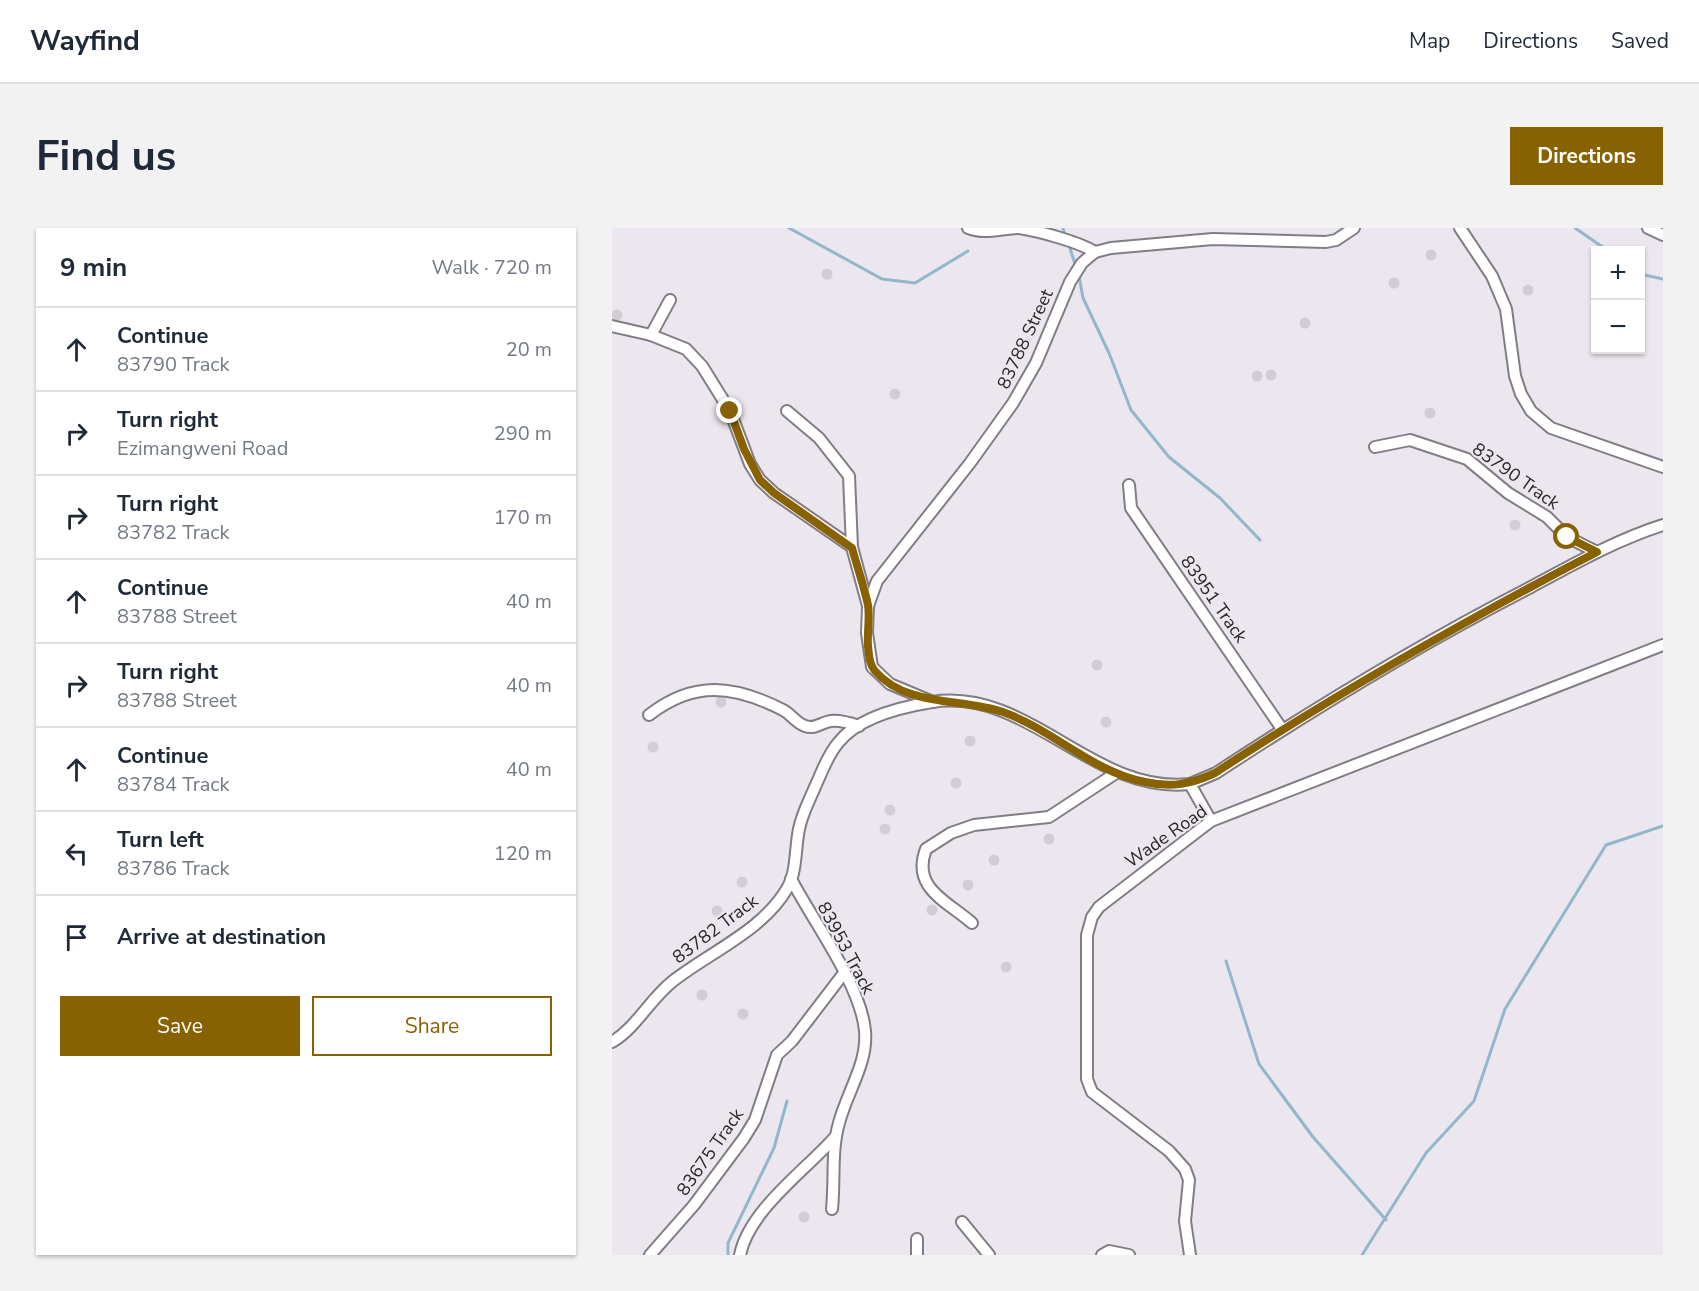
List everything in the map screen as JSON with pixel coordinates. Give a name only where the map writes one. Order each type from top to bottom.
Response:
[{"type":"street","points":[[968,228],[990,231],[1018,228],[1080,244],[1095,252],[1130,246],[1213,239],[1326,242],[1336,240],[1354,228]]},
{"type":"street","points":[[1460,228],[1492,276],[1506,309],[1515,376],[1521,394],[1531,411],[1551,428],[1663,467]]},
{"type":"street","points":[[1648,228],[1663,236]]},
{"type":"street","name":"83788 Street","points":[[933,702],[891,684],[872,667],[867,633],[868,606],[873,590],[885,567],[964,471],[1013,403],[1036,363],[1070,282],[1082,263],[1095,252]]},
{"type":"street","points":[[651,335],[670,300]]},
{"type":"street","points":[[612,326],[651,335],[686,349],[702,366],[730,411],[747,457],[760,480],[774,493],[852,548]]},
{"type":"street","points":[[787,411],[819,438],[849,476],[852,548],[868,606]]},
{"type":"street","name":"83790 Track","points":[[1375,447],[1410,440],[1467,459],[1508,494],[1547,517],[1567,537],[1597,552]]},
{"type":"street","name":"83951 Track","points":[[1129,485],[1131,508],[1282,729]]},
{"type":"street","points":[[1211,821],[1190,784],[1215,773],[1378,670],[1479,613],[1597,552],[1631,536],[1663,525]]},
{"type":"street","name":"Wade Road","points":[[1190,1255],[1185,1221],[1189,1180],[1185,1169],[1169,1151],[1092,1092],[1087,1079],[1087,934],[1092,917],[1099,907],[1211,821],[1663,645]]},
{"type":"street","points":[[649,715],[677,696],[708,689],[725,689],[747,694],[780,708],[806,727],[812,728],[831,721],[859,726]]},
{"type":"street","name":"83782 Track","points":[[612,1041],[624,1034],[673,981],[763,916],[781,896],[791,879],[804,812],[832,751],[839,741],[859,726],[882,715],[933,702],[964,703],[1012,716],[1037,727],[1116,773],[1163,786],[1190,784]]},
{"type":"street","points":[[972,923],[926,885],[921,869],[926,849],[951,833],[974,825],[1049,817],[1116,773]]},
{"type":"street","name":"83953 Track","points":[[791,879],[859,1004],[866,1044],[835,1137],[832,1209]]},
{"type":"street","name":"83675 Track","points":[[650,1255],[694,1205],[744,1138],[755,1120],[777,1055],[792,1041],[844,973]]},
{"type":"street","points":[[740,1255],[749,1234],[771,1202],[835,1137]]},
{"type":"street","points":[[962,1222],[989,1255]]},
{"type":"street","points":[[917,1239],[917,1255]]},
{"type":"street","points":[[1102,1255],[1109,1251],[1129,1255]]},
{"type":"building","points":[[1431,250],[1435,251],[1435,259],[1431,260],[1427,259],[1426,255],[1427,251]]},
{"type":"building","points":[[827,269],[831,270],[831,278],[827,279],[823,278],[822,274],[823,270]]},
{"type":"building","points":[[1394,278],[1398,279],[1398,287],[1394,288],[1390,287],[1389,283],[1390,279]]},
{"type":"building","points":[[1528,285],[1532,286],[1532,294],[1528,295],[1524,294],[1523,290],[1524,286]]},
{"type":"building","points":[[617,310],[621,311],[621,319],[617,320],[613,319],[612,315],[613,311]]},
{"type":"building","points":[[1305,318],[1309,319],[1309,327],[1305,328],[1301,327],[1300,323],[1301,319]]},
{"type":"building","points":[[1271,370],[1275,371],[1275,379],[1271,380],[1267,379],[1266,375],[1267,371]]},
{"type":"building","points":[[1257,371],[1261,372],[1261,380],[1257,381],[1253,380],[1252,376],[1253,372]]},
{"type":"building","points":[[895,389],[899,390],[899,398],[895,399],[891,398],[890,394],[891,390]]},
{"type":"building","points":[[1430,408],[1434,409],[1434,417],[1430,418],[1426,417],[1425,413],[1426,409]]},
{"type":"building","points":[[1515,520],[1519,521],[1519,529],[1515,530],[1511,529],[1510,525],[1511,521]]},
{"type":"building","points":[[1097,660],[1101,661],[1101,669],[1097,670],[1093,669],[1092,665],[1093,661]]},
{"type":"building","points":[[721,697],[725,698],[725,706],[721,707],[717,706],[716,702],[717,698]]},
{"type":"building","points":[[1106,717],[1110,718],[1110,726],[1106,727],[1102,726],[1101,722],[1102,718]]},
{"type":"building","points":[[970,736],[974,737],[974,745],[970,746],[966,745],[965,741],[966,737]]},
{"type":"building","points":[[653,742],[657,743],[657,751],[653,752],[649,751],[648,747],[649,743]]},
{"type":"building","points":[[956,778],[960,779],[960,787],[956,788],[952,787],[951,783],[952,779]]},
{"type":"building","points":[[890,805],[894,806],[894,814],[890,815],[886,814],[885,810],[886,806]]},
{"type":"building","points":[[885,824],[889,825],[889,833],[885,834],[881,833],[880,829],[881,825]]},
{"type":"building","points":[[1049,834],[1053,835],[1053,843],[1049,844],[1045,843],[1044,839],[1045,835]]},
{"type":"building","points":[[994,855],[998,856],[998,864],[994,865],[990,864],[989,860],[990,856]]},
{"type":"building","points":[[742,877],[746,878],[746,886],[742,887],[738,886],[737,882],[738,878]]},
{"type":"building","points":[[968,880],[972,881],[972,889],[968,890],[964,889],[963,885],[964,881]]},
{"type":"building","points":[[932,905],[936,906],[936,914],[932,915],[928,914],[927,910],[928,906]]},
{"type":"building","points":[[717,906],[721,907],[721,915],[717,916],[713,915],[712,911],[713,907]]},
{"type":"building","points":[[1006,962],[1010,963],[1010,971],[1006,972],[1002,971],[1001,967],[1002,963]]},
{"type":"building","points":[[702,990],[706,991],[706,999],[702,1000],[698,999],[697,995],[698,991]]},
{"type":"building","points":[[743,1009],[747,1010],[747,1018],[743,1019],[739,1018],[738,1014],[739,1010]]},
{"type":"building","points":[[804,1212],[808,1213],[808,1221],[804,1222],[800,1221],[799,1217],[800,1213]]},
{"type":"waterway","points":[[789,228],[882,279],[915,283],[968,251]]},
{"type":"waterway","points":[[1063,228],[1065,236]]},
{"type":"waterway","points":[[1575,228],[1601,246]]},
{"type":"waterway","points":[[1069,245],[1076,267]]},
{"type":"waterway","points":[[1645,275],[1663,279]]},
{"type":"waterway","points":[[1079,276],[1083,298],[1109,353],[1131,410],[1169,457],[1220,498],[1260,540]]},
{"type":"waterway","points":[[1362,1255],[1426,1153],[1474,1101],[1505,1009],[1606,845],[1663,826]]},
{"type":"waterway","points":[[1226,961],[1259,1064],[1313,1137],[1386,1220]]},
{"type":"waterway","points":[[728,1255],[728,1243],[774,1148],[787,1101]]},
{"type":"route","points":[[730,411],[750,464],[760,480],[774,493],[790,502],[852,548],[868,606],[869,661],[877,674],[891,684],[933,702],[984,706],[1021,719],[1116,773],[1163,786],[1190,784],[1215,773],[1378,670],[1479,613],[1597,552],[1567,537]]}]
